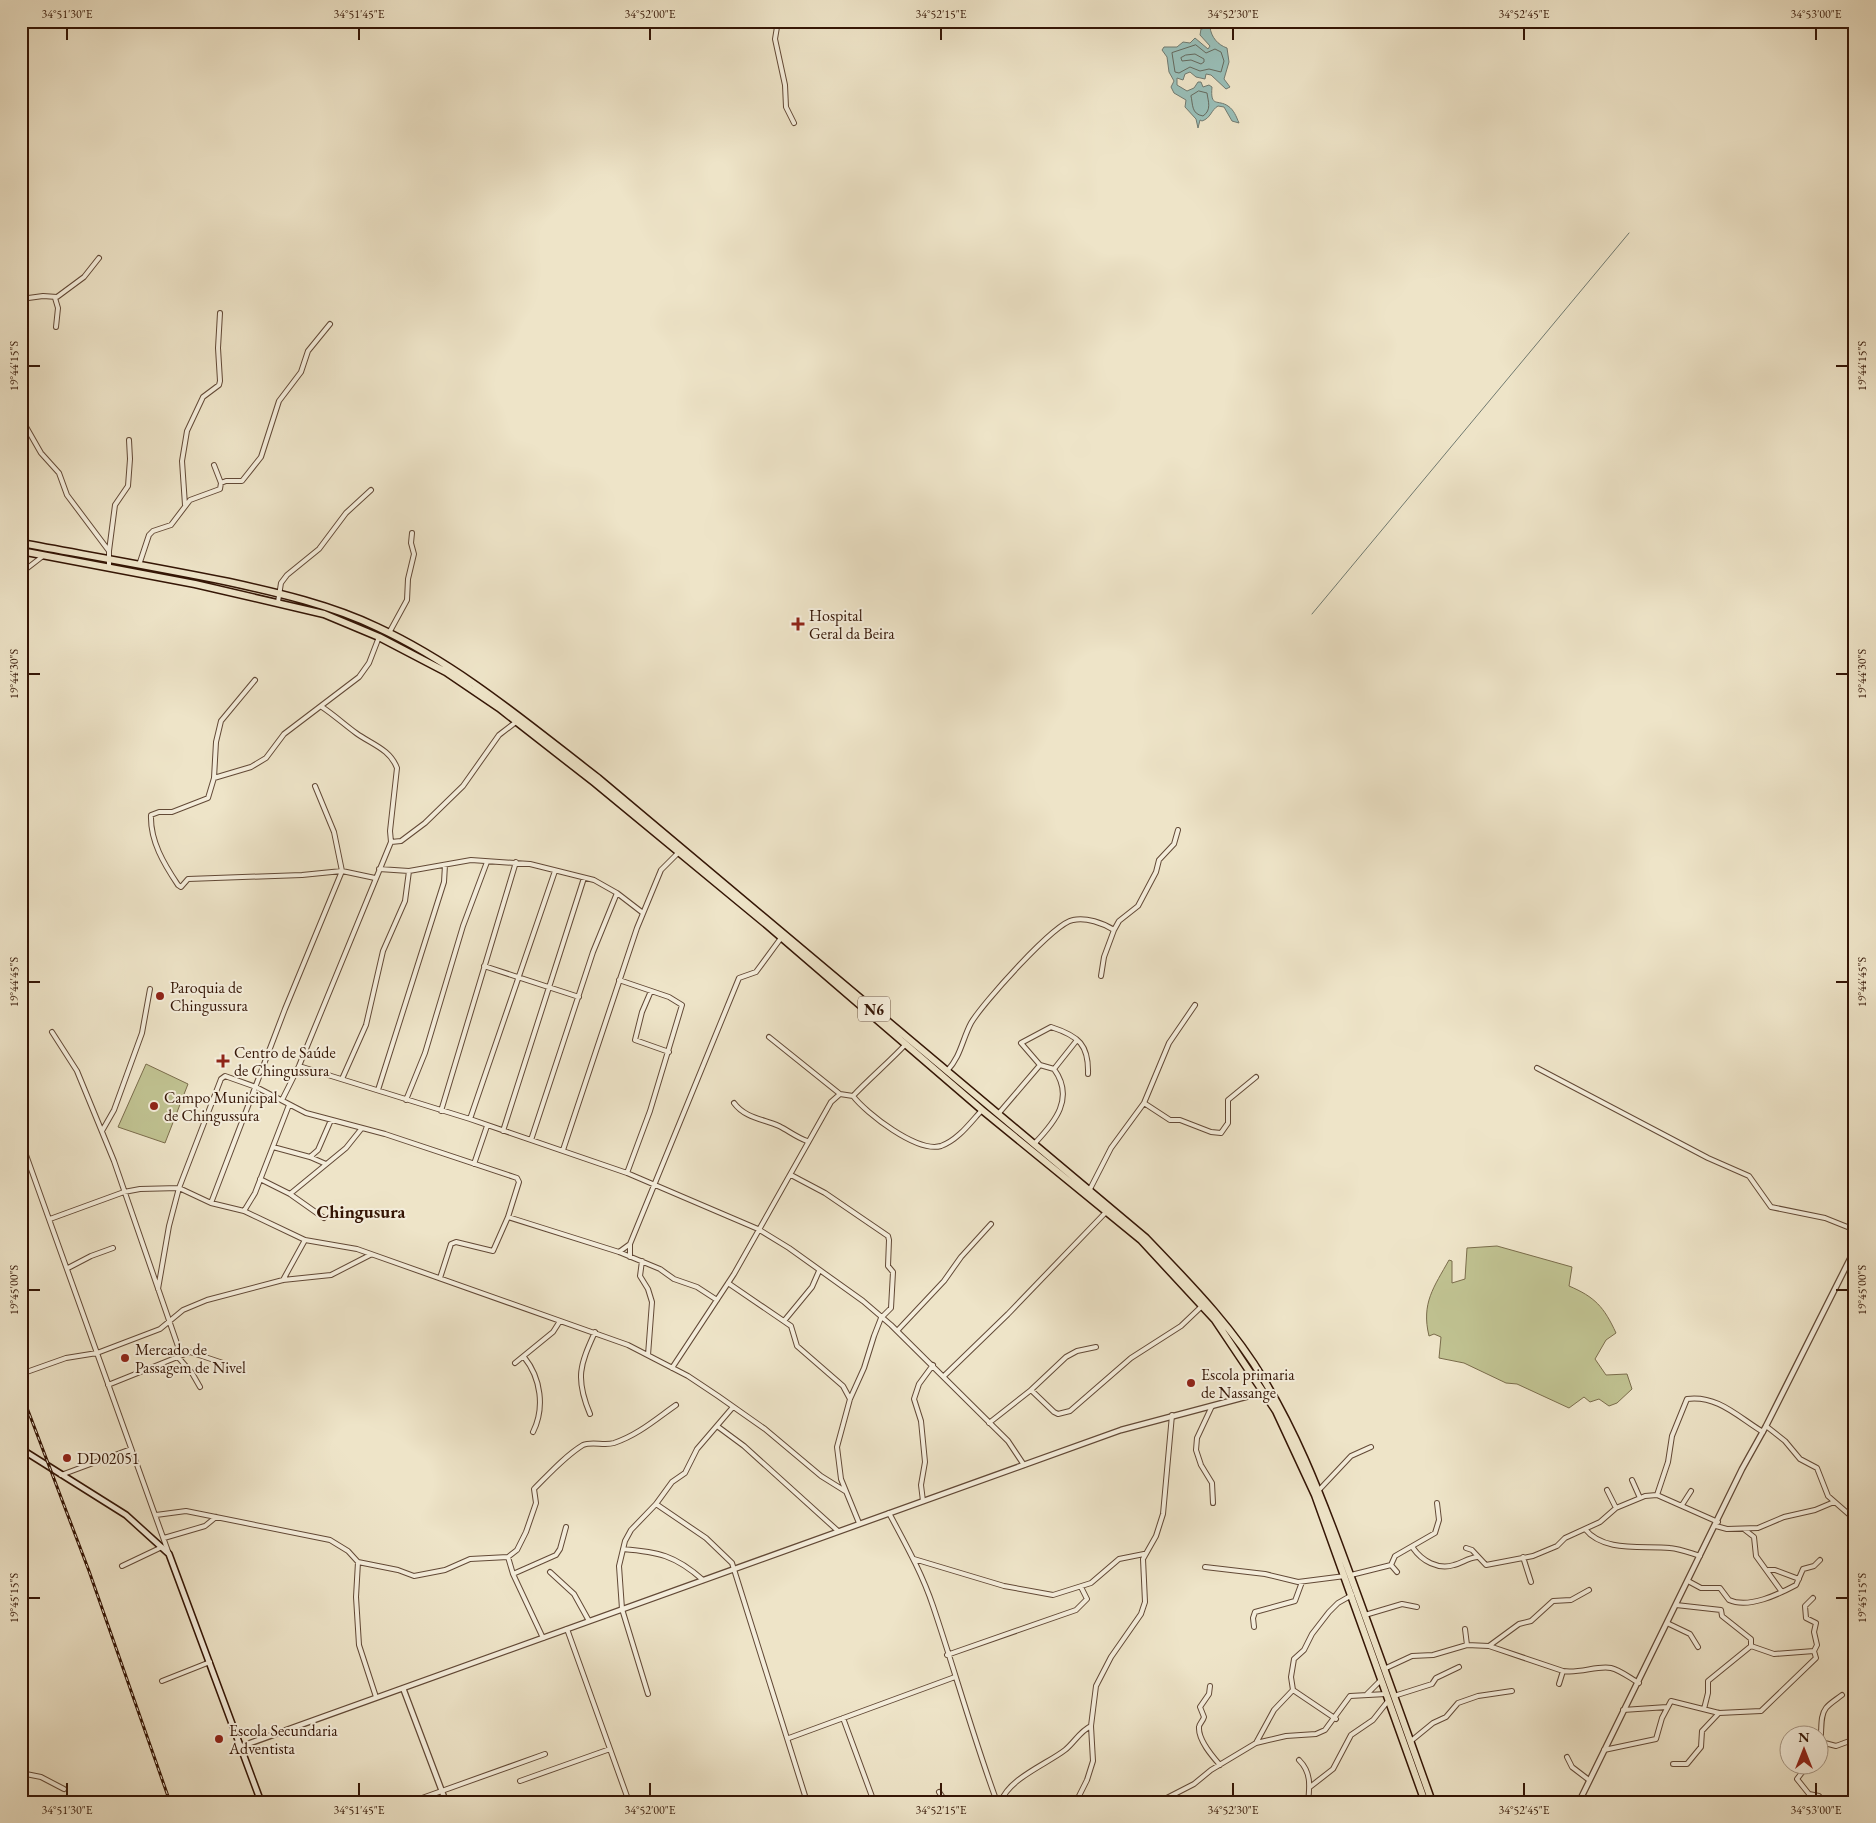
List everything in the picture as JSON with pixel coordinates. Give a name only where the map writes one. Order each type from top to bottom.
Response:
[{"type":"highway","name":"N6","points":[[21,543],[280,593],[326,607],[389,633],[449,667],[526,720],[759,911],[999,1113],[1089,1192],[1140,1240],[1203,1305],[1264,1392],[1302,1465],[1365,1615],[1432,1802]]},
{"type":"highway","name":"N6","points":[[21,551],[278,602],[346,621],[379,636],[446,672],[517,721],[595,783],[781,938],[982,1110],[1146,1238],[1184,1275],[1241,1345],[1280,1408],[1318,1490],[1348,1575],[1352,1595],[1388,1702],[1425,1802]]},
{"type":"main road","points":[[21,1449],[126,1515],[169,1554],[242,1746],[261,1802]]},
{"type":"street","points":[[778,21],[775,35],[785,85],[786,107],[794,123]]},
{"type":"street","points":[[21,299],[43,296],[55,298],[84,277],[99,258]]},
{"type":"street","points":[[55,298],[58,308],[56,326]]},
{"type":"street","points":[[185,505],[182,462],[187,431],[203,397],[220,381],[218,348],[220,313]]},
{"type":"street","points":[[221,483],[226,481],[242,481],[260,458],[276,408],[301,372],[308,351],[330,324]]},
{"type":"street","points":[[21,418],[41,453],[59,474],[67,495],[109,551]]},
{"type":"street","points":[[109,569],[110,533],[115,505],[128,486],[129,440]]},
{"type":"street","points":[[140,565],[149,534],[171,524],[185,505],[197,496],[217,491],[222,487],[214,465]]},
{"type":"street","points":[[278,602],[281,583],[287,575],[319,549],[346,513],[371,490]]},
{"type":"street","points":[[389,633],[407,600],[408,579],[414,554],[411,542],[412,534]]},
{"type":"street","points":[[21,573],[44,556]]},
{"type":"street","points":[[214,778],[261,763],[284,734],[359,677],[369,663],[379,636]]},
{"type":"street","points":[[255,680],[221,721],[216,742],[214,778],[210,795],[203,802],[172,812],[159,812],[151,815],[151,825],[157,848],[178,886],[181,887],[188,879],[302,875],[342,871],[375,878]]},
{"type":"street","points":[[282,1100],[299,1066],[391,842],[390,831],[396,765],[388,753],[358,734],[322,707]]},
{"type":"street","points":[[391,842],[401,841],[425,824],[463,786],[499,735],[517,721]]},
{"type":"street","points":[[211,1203],[291,994],[342,871],[334,832],[314,786]]},
{"type":"street","points":[[1102,976],[1104,956],[1119,920],[1138,906],[1156,872],[1159,860],[1174,844],[1178,830]]},
{"type":"street","points":[[564,1150],[619,980],[643,913],[661,870],[678,853]]},
{"type":"street","points":[[379,869],[409,871],[464,860],[516,862],[594,880],[618,893],[643,913]]},
{"type":"street","points":[[406,1100],[425,1053],[463,926],[487,862]]},
{"type":"street","points":[[440,1110],[516,862]]},
{"type":"street","points":[[378,1090],[442,891],[446,876],[444,865]]},
{"type":"street","points":[[342,1079],[366,1025],[383,951],[405,901],[409,871]]},
{"type":"street","points":[[470,1119],[555,871]]},
{"type":"street","points":[[503,1131],[584,878]]},
{"type":"street","points":[[531,1140],[593,952],[618,893]]},
{"type":"street","points":[[947,1071],[959,1055],[970,1025],[977,1014],[1016,968],[1048,937],[1072,920],[1088,920],[1114,930]]},
{"type":"street","points":[[630,1257],[630,1244],[739,978],[756,972],[781,938]]},
{"type":"street","points":[[484,966],[579,997]]},
{"type":"street","points":[[619,980],[669,997],[682,1005],[668,1052],[626,1173]]},
{"type":"street","points":[[102,1131],[114,1110],[142,1033],[150,990]]},
{"type":"street","points":[[651,991],[642,1012],[635,1040],[668,1052]]},
{"type":"street","points":[[1089,1192],[1112,1148],[1144,1103],[1163,1055],[1195,1005]]},
{"type":"street","points":[[1035,1144],[1060,1112],[1064,1092],[1062,1081],[1054,1069],[1040,1065],[1024,1049],[1021,1044],[1022,1042],[1051,1027],[1083,1044],[1088,1054],[1088,1074]]},
{"type":"street","points":[[52,1032],[77,1070],[124,1192],[170,1322],[179,1355],[200,1387]]},
{"type":"street","points":[[769,1037],[840,1094],[853,1096],[878,1121],[902,1135],[929,1146],[938,1146],[953,1139],[982,1110]]},
{"type":"street","points":[[1054,1069],[1077,1040]]},
{"type":"street","points":[[853,1096],[871,1076],[885,1067],[905,1045]]},
{"type":"street","points":[[999,1113],[1040,1065]]},
{"type":"street","points":[[299,1066],[564,1150],[655,1184],[758,1229],[789,1248],[863,1301],[898,1331],[1015,1449],[1024,1465]]},
{"type":"street","points":[[1537,1068],[1701,1154],[1749,1176],[1771,1207],[1825,1218],[1855,1230]]},
{"type":"street","points":[[158,1289],[170,1219],[179,1188],[221,1078],[225,1076],[256,1087],[306,1113],[362,1128],[518,1180],[508,1217],[493,1251],[456,1242],[451,1244],[440,1278]]},
{"type":"street","points":[[1144,1103],[1170,1120],[1180,1120],[1211,1132],[1221,1133],[1228,1123],[1228,1100],[1256,1077]]},
{"type":"street","points":[[672,1368],[728,1283],[791,1175],[807,1141],[831,1102],[840,1094]]},
{"type":"street","points":[[734,1103],[750,1115],[778,1126],[791,1135],[807,1141]]},
{"type":"street","points":[[244,1211],[260,1179],[289,1105]]},
{"type":"street","points":[[310,1157],[318,1150],[331,1120]]},
{"type":"street","points":[[474,1164],[487,1126]]},
{"type":"street","points":[[290,1194],[346,1148],[362,1128]]},
{"type":"street","points":[[21,1141],[169,1554]]},
{"type":"street","points":[[273,1147],[310,1157],[326,1164]]},
{"type":"street","points":[[791,1175],[825,1192],[888,1236],[888,1266],[893,1272],[891,1308],[881,1318],[864,1368],[850,1399],[836,1456],[845,1491],[859,1523]]},
{"type":"street","points":[[260,1179],[290,1194],[324,1218]]},
{"type":"street","points":[[50,1219],[124,1192],[148,1188],[179,1188],[211,1203],[244,1211],[304,1240],[350,1248],[440,1278],[596,1332],[648,1355],[734,1407],[816,1471],[845,1491]]},
{"type":"street","points":[[944,1376],[1008,1314],[1107,1211]]},
{"type":"street","points":[[508,1217],[642,1261],[660,1269],[674,1279],[697,1287],[717,1300]]},
{"type":"street","points":[[898,1331],[944,1281],[961,1257],[992,1224]]},
{"type":"street","points":[[283,1280],[304,1240]]},
{"type":"street","points":[[619,1252],[630,1244]]},
{"type":"street","points":[[68,1268],[84,1259],[112,1248]]},
{"type":"street","points":[[1579,1802],[1717,1524],[1742,1469],[1763,1432],[1855,1250]]},
{"type":"street","points":[[21,1374],[66,1358],[97,1352],[160,1330],[177,1314],[191,1306],[247,1288],[283,1280],[331,1275],[370,1255]]},
{"type":"street","points":[[642,1261],[640,1276],[648,1289],[652,1302],[648,1355]]},
{"type":"street","points":[[784,1322],[812,1286],[819,1271]]},
{"type":"street","points":[[728,1283],[793,1329],[796,1346],[843,1386],[850,1399]]},
{"type":"street","points":[[1031,1390],[1054,1412],[1058,1414],[1070,1410],[1131,1358],[1181,1326],[1203,1305]]},
{"type":"street","points":[[515,1363],[553,1332],[560,1321]]},
{"type":"street","points":[[590,1414],[583,1396],[580,1366],[596,1332]]},
{"type":"street","points":[[989,1423],[1031,1390],[1066,1357],[1077,1351],[1096,1347]]},
{"type":"street","points":[[108,1385],[179,1355],[193,1352],[223,1363]]},
{"type":"street","points":[[524,1357],[532,1369],[539,1388],[540,1419],[534,1432]]},
{"type":"street","points":[[922,1501],[921,1485],[926,1466],[921,1421],[914,1399],[919,1384],[933,1365]]},
{"type":"street","points":[[242,1746],[888,1512],[1121,1430],[1264,1392]]},
{"type":"street","points":[[1658,1495],[1668,1462],[1672,1436],[1687,1399],[1703,1398],[1727,1407],[1763,1432]]},
{"type":"street","points":[[156,1515],[173,1511],[186,1511],[330,1540],[348,1551],[358,1562],[398,1570],[414,1576],[445,1570],[470,1559],[508,1557],[517,1550],[526,1532],[536,1503],[534,1489],[550,1473],[585,1444],[606,1444],[631,1435],[648,1426],[676,1405]]},
{"type":"street","points":[[1212,1405],[1197,1438],[1196,1450],[1201,1465],[1212,1482],[1213,1503]]},
{"type":"street","points":[[648,1694],[622,1609],[619,1583],[623,1549],[631,1530],[656,1504],[672,1482],[686,1473],[697,1449],[734,1407]]},
{"type":"street","points":[[1076,1802],[1088,1780],[1092,1761],[1091,1726],[1093,1693],[1099,1677],[1141,1614],[1145,1602],[1144,1554],[1156,1536],[1163,1514],[1172,1415]]},
{"type":"street","points":[[717,1426],[744,1446],[838,1531]]},
{"type":"street","points":[[1766,1426],[1785,1441],[1800,1458],[1817,1468],[1826,1491],[1834,1502],[1852,1518],[1854,1528]]},
{"type":"street","points":[[1318,1490],[1351,1456],[1371,1447]]},
{"type":"street","points":[[61,1475],[132,1449]]},
{"type":"street","points":[[1632,1480],[1640,1498]]},
{"type":"street","points":[[1608,1490],[1616,1508]]},
{"type":"street","points":[[1682,1505],[1691,1491]]},
{"type":"street","points":[[1466,1548],[1472,1550],[1486,1565],[1533,1556],[1557,1546],[1565,1538],[1600,1522],[1616,1508],[1640,1498],[1658,1495],[1682,1505],[1717,1524],[1744,1529],[1758,1528],[1784,1517],[1815,1510],[1834,1502]]},
{"type":"street","points":[[1391,1565],[1395,1556],[1413,1548],[1437,1531],[1439,1520],[1437,1503]]},
{"type":"street","points":[[656,1504],[706,1538],[730,1560],[789,1738],[807,1802]]},
{"type":"street","points":[[888,1512],[914,1559],[933,1604],[947,1655],[997,1802]]},
{"type":"street","points":[[164,1538],[205,1526],[216,1517]]},
{"type":"street","points":[[513,1574],[556,1555],[560,1549],[566,1527]]},
{"type":"street","points":[[1585,1529],[1592,1536],[1610,1543],[1669,1548],[1700,1556]]},
{"type":"street","points":[[1744,1529],[1754,1537],[1756,1556],[1768,1570],[1782,1592]]},
{"type":"street","points":[[122,1566],[162,1547]]},
{"type":"street","points":[[1413,1548],[1418,1555],[1430,1564],[1447,1566],[1477,1557]]},
{"type":"street","points":[[623,1549],[652,1551],[666,1555],[691,1569],[703,1580]]},
{"type":"street","points":[[914,1559],[1004,1586],[1053,1595],[1081,1587],[1096,1580],[1119,1559],[1144,1554]]},
{"type":"street","points":[[508,1557],[513,1574],[543,1638]]},
{"type":"street","points":[[1523,1557],[1531,1582]]},
{"type":"street","points":[[1688,1581],[1701,1588],[1720,1588],[1726,1599],[1735,1603],[1762,1599],[1796,1585],[1803,1569],[1814,1566],[1820,1560]]},
{"type":"street","points":[[358,1562],[356,1597],[358,1645],[376,1697]]},
{"type":"street","points":[[1205,1567],[1264,1574],[1302,1582],[1348,1575],[1391,1565]]},
{"type":"street","points":[[1391,1565],[1396,1572]]},
{"type":"street","points":[[1768,1570],[1775,1570],[1799,1579]]},
{"type":"street","points":[[550,1572],[574,1594],[589,1621]]},
{"type":"street","points":[[1254,1627],[1252,1618],[1255,1612],[1295,1601],[1302,1582]]},
{"type":"street","points":[[947,1655],[1070,1613],[1087,1599],[1081,1587]]},
{"type":"street","points":[[1489,1646],[1519,1624],[1532,1622],[1553,1601],[1571,1600],[1589,1590]]},
{"type":"street","points":[[1336,1718],[1293,1690],[1291,1676],[1294,1659],[1304,1650],[1312,1634],[1338,1603],[1352,1595]]},
{"type":"street","points":[[1604,1750],[1653,1741],[1658,1736],[1667,1707],[1673,1701],[1719,1713],[1761,1711],[1816,1658],[1814,1651],[1817,1645],[1814,1632],[1816,1623],[1806,1618],[1805,1606],[1813,1598]]},
{"type":"street","points":[[1365,1615],[1402,1604],[1417,1607]]},
{"type":"street","points":[[1676,1605],[1721,1610],[1722,1616],[1751,1639],[1751,1646]]},
{"type":"street","points":[[1667,1623],[1690,1634],[1698,1647]]},
{"type":"street","points":[[567,1629],[629,1802]]},
{"type":"street","points":[[1465,1629],[1466,1645]]},
{"type":"street","points":[[1384,1669],[1412,1656],[1433,1655],[1466,1645],[1489,1646],[1563,1671],[1575,1672],[1612,1668],[1638,1683]]},
{"type":"street","points":[[1751,1646],[1774,1654],[1814,1651]]},
{"type":"street","points":[[1704,1709],[1708,1693],[1708,1680],[1751,1646]]},
{"type":"street","points":[[162,1681],[210,1662]]},
{"type":"street","points":[[1394,1696],[1432,1684],[1436,1678],[1459,1667]]},
{"type":"street","points":[[1559,1684],[1563,1671]]},
{"type":"street","points":[[789,1738],[955,1677]]},
{"type":"street","points":[[1367,1694],[1381,1680]]},
{"type":"street","points":[[1210,1686],[1209,1694],[1200,1707],[1204,1717],[1199,1725],[1199,1731],[1209,1754],[1220,1765]]},
{"type":"street","points":[[404,1688],[446,1802]]},
{"type":"street","points":[[1256,1743],[1274,1710],[1293,1690]]},
{"type":"street","points":[[1411,1741],[1433,1723],[1446,1717],[1458,1703],[1478,1696],[1512,1691]]},
{"type":"street","points":[[1161,1801],[1194,1784],[1220,1765],[1256,1743],[1286,1736],[1316,1734],[1329,1727],[1350,1696],[1386,1694]]},
{"type":"street","points":[[1822,1726],[1824,1710],[1842,1695]]},
{"type":"street","points":[[1310,1787],[1333,1769],[1351,1735],[1374,1720],[1388,1702]]},
{"type":"street","points":[[1623,1710],[1667,1707]]},
{"type":"street","points":[[1673,1764],[1687,1764],[1702,1747],[1702,1731],[1719,1713]]},
{"type":"street","points":[[843,1718],[874,1802]]},
{"type":"street","points":[[1001,1802],[1005,1794],[1018,1782],[1065,1751],[1084,1730],[1091,1726]]},
{"type":"street","points":[[1828,1744],[1836,1746],[1855,1739]]},
{"type":"street","points":[[520,1781],[610,1749]]},
{"type":"street","points":[[411,1802],[545,1754]]},
{"type":"street","points":[[1567,1757],[1572,1767],[1589,1780]]},
{"type":"street","points":[[1299,1760],[1308,1773],[1310,1787],[1308,1802]]},
{"type":"street","points":[[21,1773],[41,1777],[64,1789]]},
{"type":"street","points":[[1799,1776],[1797,1779],[1809,1794],[1819,1796],[1823,1802]]},
{"type":"street","points":[[939,1792],[946,1802]]},
{"type":"street","points":[[984,1802],[995,1797]]},
{"type":"street","points":[[1740,1802],[1741,1798],[1759,1802]]},
{"type":"green space","name":"Campo Municipal de Chingussura","points":[[146,1064],[188,1084],[165,1143],[118,1127]]},
{"type":"green space","points":[[1497,1246],[1572,1267],[1569,1286],[1586,1294],[1598,1304],[1616,1333],[1606,1340],[1595,1359],[1606,1375],[1627,1374],[1632,1389],[1617,1403],[1609,1406],[1599,1399],[1590,1402],[1584,1397],[1569,1408],[1517,1384],[1506,1383],[1464,1363],[1439,1358],[1441,1337],[1434,1334],[1429,1336],[1427,1324],[1428,1305],[1434,1287],[1449,1260],[1452,1261],[1452,1283],[1465,1279],[1467,1248]]},
{"type":"water","points":[[1201,21],[1214,21],[1210,27],[1213,37],[1218,43],[1227,48],[1229,62],[1224,79],[1230,87],[1226,89],[1211,75],[1206,74],[1205,79],[1196,77],[1190,72],[1185,74],[1183,80],[1177,78],[1177,85],[1187,91],[1194,88],[1198,82],[1201,82],[1203,87],[1209,85],[1212,87],[1212,98],[1215,102],[1230,108],[1235,113],[1239,123],[1232,121],[1224,107],[1218,106],[1207,118],[1202,121],[1200,120],[1198,128],[1196,119],[1185,107],[1186,100],[1174,93],[1171,87],[1174,81],[1169,72],[1167,57],[1162,50],[1164,47],[1177,47],[1183,42],[1190,43],[1195,38],[1208,49],[1210,46],[1200,35],[1201,29],[1206,28]]},
{"type":"waterway","points":[[1312,614],[1629,233]]},
{"type":"railway","points":[[21,1392],[89,1571],[170,1802]]},
{"type":"place","name":"Hospital Geral da Beira","points":[[798,624]]},
{"type":"place","name":"Paroquia de Chingussura","points":[[160,996]]},
{"type":"place","name":"Centro de Saúde de Chingussura","points":[[223,1061]]},
{"type":"place","name":"Campo Municipal de Chingussura","points":[[154,1106]]},
{"type":"place","name":"Mercado de Passagem de Nivel","points":[[125,1358]]},
{"type":"place","name":"Escola primaria de Nassange","points":[[1191,1383]]},
{"type":"place","name":"DD02051","points":[[67,1458]]},
{"type":"place","name":"Escola Secundaria Adventista","points":[[219,1739]]},
{"type":"district","name":"Chingusura","points":[[361,1211]]}]
